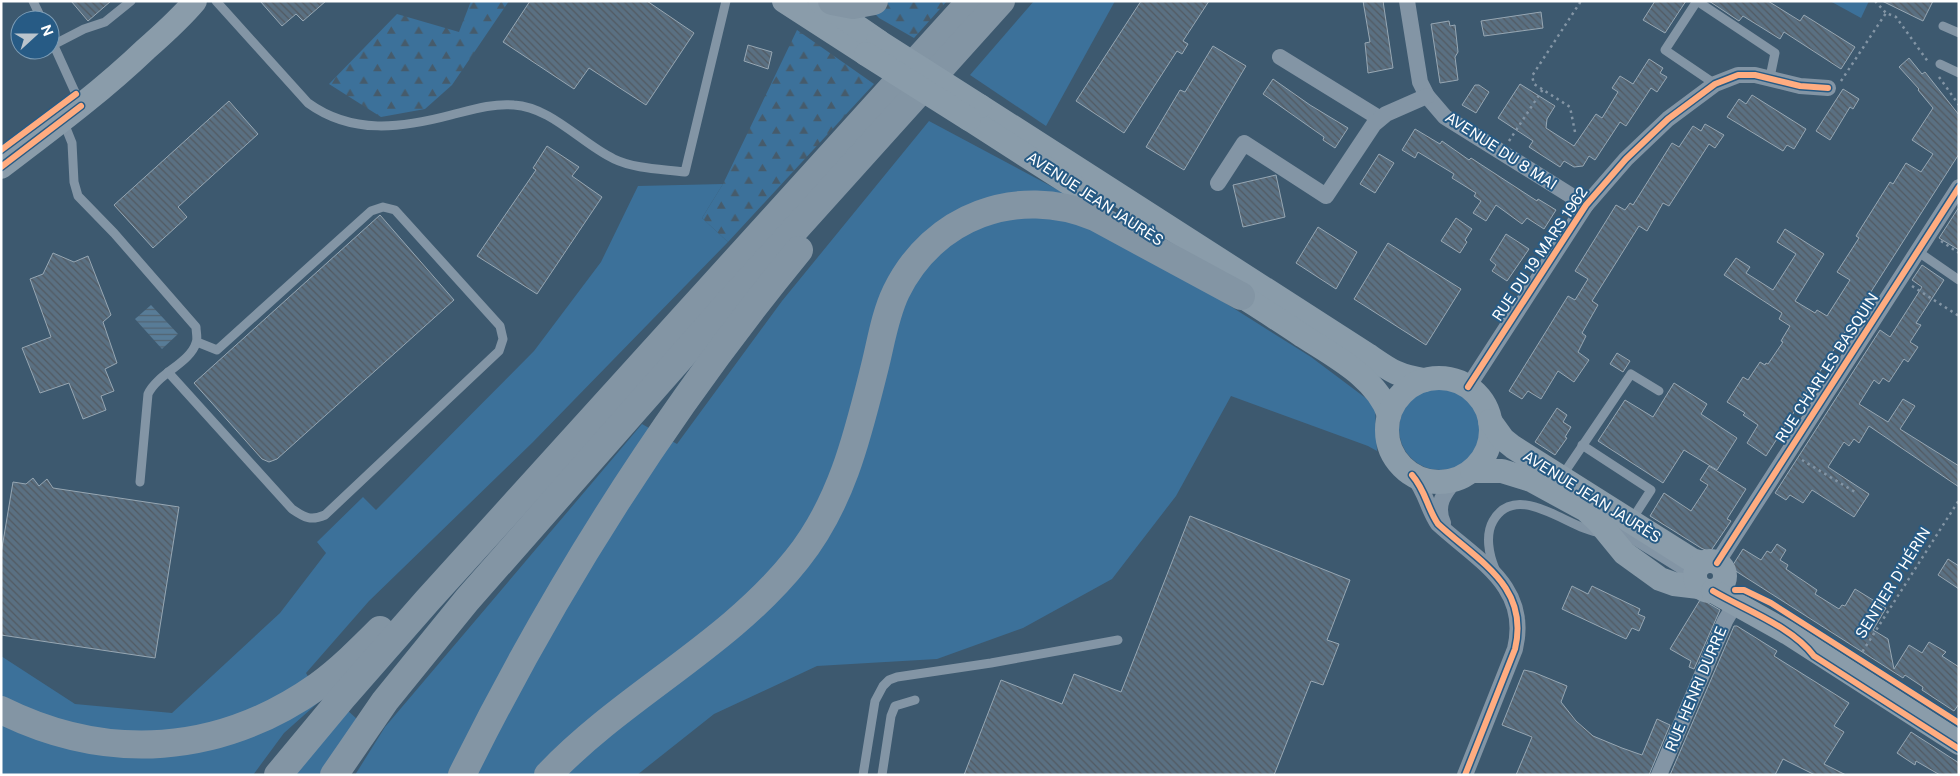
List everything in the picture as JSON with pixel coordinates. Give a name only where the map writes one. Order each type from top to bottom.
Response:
[{"type":"highway","points":[[832,1],[853,5],[874,1]]},
{"type":"highway","points":[[278,775],[382,652],[510,509],[971,1]]},
{"type":"highway","points":[[334,775],[386,701],[460,607],[707,328],[1002,1]]},
{"type":"highway","points":[[462,775],[545,617],[605,519],[649,453],[767,291],[909,119],[924,88]]},
{"type":"highway","points":[[548,775],[575,748],[618,711],[743,615],[779,580],[806,549],[832,505],[849,464],[889,311],[897,291],[920,255],[947,231],[961,222],[1002,207],[1033,204],[1063,207],[1095,217],[1241,296]]},
{"type":"highway","points":[[1,710],[42,728],[70,737],[130,745],[176,743],[203,738],[253,722],[286,706],[328,678],[452,558],[510,509]]},
{"type":"main road","points":[[79,100],[188,1]]},
{"type":"main road","points":[[1,167],[58,116],[155,41],[195,1]]},
{"type":"main road","name":"AVENUE JEAN JAURÈS","points":[[784,1],[872,47],[974,113],[1368,355],[1391,372],[1405,377],[1424,380]]},
{"type":"main road","name":"AVENUE JEAN JAURÈS","points":[[820,1],[872,47]]},
{"type":"main road","name":"AVENUE JEAN JAURÈS","points":[[974,113],[1241,296],[1347,366],[1374,389],[1383,401],[1389,415]]},
{"type":"main road","points":[[1,150],[58,116]]},
{"type":"main road","points":[[1443,378],[1456,381],[1468,387],[1481,399],[1490,421],[1490,440],[1481,462],[1464,475],[1433,482],[1412,475],[1399,464],[1390,449],[1387,432],[1389,415],[1395,403],[1413,385],[1424,380],[1443,378]]},
{"type":"main road","name":"AVENUE JEAN JAURÈS","points":[[1490,421],[1499,435],[1508,443],[1692,560],[1735,604],[1788,633],[1959,743]]},
{"type":"main road","name":"AVENUE JEAN JAURÈS","points":[[1464,475],[1497,470],[1519,475],[1569,500],[1591,514],[1628,556],[1660,579],[1674,584],[1708,577],[1739,592],[1792,623],[1959,729]]},
{"type":"street","name":"AVENUE DU 8 MAI","points":[[1407,1],[1418,75],[1427,96],[1445,116],[1586,204]]},
{"type":"street","points":[[1280,57],[1379,118]]},
{"type":"street","name":"RUE DU 19 MARS 1962","points":[[1468,387],[1586,204],[1647,138],[1673,115],[1715,84],[1738,75],[1755,75],[1800,86],[1828,88]]},
{"type":"street","points":[[1218,183],[1244,143],[1326,196],[1369,130],[1379,118],[1427,96]]},
{"type":"street","name":"RUE CHARLES BASQUIN","points":[[1708,577],[1959,187]]},
{"type":"street","points":[[1412,475],[1424,492],[1435,519],[1500,579],[1508,590],[1516,609],[1517,640],[1465,775]]},
{"type":"street","points":[[1450,533],[1440,517],[1440,505],[1444,494],[1464,475]]},
{"type":"street","name":"RUE HENRI DURRE","points":[[1659,775],[1725,621],[1735,604]]},
{"type":"lane","points":[[60,38],[105,22],[131,1]]},
{"type":"lane","points":[[216,1],[308,103],[316,109],[337,118],[374,126],[399,126],[424,122],[480,108],[503,105],[520,106],[543,113],[615,159],[646,167],[685,172],[726,1]]},
{"type":"lane","points":[[1715,84],[1665,50],[1697,1],[1775,53],[1770,78]]},
{"type":"lane","points":[[1943,26],[1959,33]]},
{"type":"lane","points":[[60,58],[79,100]]},
{"type":"lane","points":[[1935,64],[1959,73]]},
{"type":"lane","points":[[58,116],[72,143],[74,182],[78,196],[114,233],[196,327],[197,342],[191,352],[168,372],[148,394],[140,482]]},
{"type":"lane","points":[[168,372],[292,510],[304,518],[314,520],[325,515],[499,351],[503,340],[500,326],[395,210],[383,207],[371,211],[217,350],[197,342]]},
{"type":"lane","points":[[1917,252],[1959,280]]},
{"type":"lane","points":[[1562,477],[1631,374],[1659,391]]},
{"type":"lane","points":[[1582,445],[1651,490],[1631,521]]},
{"type":"lane","points":[[1500,579],[1492,559],[1489,536],[1494,520],[1509,507],[1520,504],[1535,506],[1581,528],[1607,534]]},
{"type":"lane","name":"AVENUE JEAN JAURÈS","points":[[1591,514],[1688,574],[1708,577]]},
{"type":"lane","points":[[863,775],[875,701],[878,693],[889,680],[906,675],[991,663],[1118,640]]},
{"type":"lane","points":[[882,775],[891,716],[896,706],[915,700]]},
{"type":"path","points":[[1575,132],[1570,108],[1534,84],[1532,76],[1581,1]]},
{"type":"path","points":[[1875,1],[1886,13],[1896,17],[1935,64]]},
{"type":"path","points":[[1828,88],[1842,80],[1886,13]]},
{"type":"path","points":[[1936,73],[1959,105]]},
{"type":"path","points":[[1502,153],[1542,90]]},
{"type":"path","points":[[1929,233],[1959,252]]},
{"type":"path","points":[[1900,278],[1959,316]]},
{"type":"path","points":[[1788,451],[1855,492]]},
{"type":"path","points":[[1850,654],[1866,664]]},
{"type":"green space","points":[[471,1],[509,1],[452,85],[425,109],[381,117],[329,84],[397,14],[459,32]]},
{"type":"green space","points":[[863,1],[947,1],[914,38],[879,18]]},
{"type":"green space","points":[[1034,1],[1115,1],[1046,126],[970,75]]},
{"type":"green space","points":[[1830,1],[1869,1],[1861,18]]},
{"type":"green space","points":[[797,30],[874,84],[728,242],[702,218],[723,184]]},
{"type":"green space","points":[[929,121],[1077,200],[1143,251],[1311,357],[1375,405],[1377,451],[1368,446],[1231,396],[1176,496],[1112,579],[1023,628],[937,659],[817,666],[714,714],[637,775],[355,775],[385,727],[642,424],[677,444],[782,301]]},
{"type":"green space","points":[[723,184],[702,218],[728,242],[533,442],[369,601],[306,673],[321,700],[284,733],[253,775],[1,775],[1,656],[75,704],[172,713],[280,613],[326,553],[317,542],[363,497],[376,510],[534,351],[601,262],[638,186]]},
{"type":"green space","points":[[1440,388],[1456,391],[1469,400],[1478,413],[1481,429],[1478,445],[1469,458],[1456,467],[1440,470],[1424,467],[1411,458],[1402,445],[1399,429],[1402,413],[1411,400],[1424,391]]},
{"type":"green space","points":[[346,709],[358,720],[323,775],[293,775]]},
{"type":"shaded area","points":[[151,305],[178,334],[162,349],[135,319]]},
{"type":"building","points":[[71,1],[111,1],[88,21]]},
{"type":"building","points":[[260,1],[326,1],[303,21],[296,14],[282,26]]},
{"type":"building","points":[[530,1],[647,1],[694,33],[646,105],[589,68],[574,89],[503,42]]},
{"type":"building","points":[[1141,1],[1209,1],[1183,41],[1188,44],[1182,54],[1177,51],[1124,133],[1076,101]]},
{"type":"building","points":[[1363,1],[1383,1],[1393,68],[1368,73],[1365,43],[1370,42]]},
{"type":"building","points":[[1655,1],[1686,1],[1665,33],[1643,20]]},
{"type":"building","points":[[1709,1],[1768,1],[1800,21],[1804,15],[1855,47],[1841,69],[1784,32],[1780,39],[1743,16],[1739,21]]},
{"type":"building","points":[[1882,1],[1933,1],[1923,21]]},
{"type":"building","points":[[1541,12],[1543,28],[1484,36],[1481,21]]},
{"type":"building","points":[[1449,21],[1450,26],[1455,25],[1458,52],[1455,57],[1458,80],[1440,83],[1431,24]]},
{"type":"building","points":[[748,45],[772,52],[768,69],[744,61]]},
{"type":"building","points":[[1213,46],[1246,66],[1184,170],[1146,147],[1180,90],[1185,92]]},
{"type":"building","points":[[1909,58],[1922,74],[1925,72],[1959,115],[1959,154],[1766,456],[1747,443],[1758,425],[1743,415],[1745,413],[1727,402],[1743,377],[1748,380],[1760,362],[1765,365],[1766,363],[1768,364],[1783,342],[1781,341],[1790,326],[1779,319],[1782,313],[1724,275],[1736,258],[1750,267],[1746,273],[1773,290],[1796,254],[1777,242],[1785,229],[1824,254],[1795,301],[1815,313],[1817,310],[1827,316],[1850,280],[1837,272],[1859,238],[1856,236],[1890,182],[1893,184],[1906,163],[1921,172],[1933,154],[1912,140],[1933,108],[1899,67]]},
{"type":"building","points":[[1649,59],[1663,68],[1660,73],[1667,77],[1657,92],[1651,88],[1626,126],[1620,122],[1595,160],[1589,156],[1583,166],[1574,167],[1564,161],[1560,167],[1529,147],[1533,141],[1498,118],[1520,84],[1555,106],[1547,119],[1546,128],[1574,146],[1596,114],[1602,118],[1618,92],[1612,88],[1620,76],[1633,84]]},
{"type":"building","points":[[1273,79],[1310,105],[1348,128],[1335,148],[1323,140],[1324,137],[1263,94]]},
{"type":"building","points":[[1475,85],[1479,85],[1489,92],[1476,113],[1462,105]]},
{"type":"building","points":[[1843,89],[1859,99],[1853,109],[1850,107],[1830,140],[1816,131]]},
{"type":"building","points":[[1752,95],[1806,129],[1794,149],[1787,145],[1783,151],[1727,117],[1739,99],[1746,104]]},
{"type":"building","points":[[229,101],[258,134],[178,207],[187,217],[153,248],[114,205]]},
{"type":"building","points":[[1705,124],[1724,135],[1715,148],[1709,144],[1669,206],[1663,203],[1647,231],[1639,226],[1592,301],[1598,305],[1582,333],[1586,336],[1578,352],[1589,360],[1574,382],[1558,371],[1541,399],[1528,391],[1522,399],[1509,391],[1568,296],[1575,300],[1588,279],[1575,271],[1616,205],[1625,210],[1630,203],[1633,205],[1672,143],[1679,147],[1693,126],[1701,131]]},
{"type":"building","points":[[1415,129],[1440,144],[1442,141],[1469,160],[1471,158],[1537,201],[1538,199],[1556,210],[1544,229],[1527,218],[1522,224],[1496,205],[1486,221],[1473,213],[1481,201],[1474,196],[1476,193],[1452,178],[1454,174],[1418,152],[1415,158],[1402,150]]},
{"type":"building","points":[[547,146],[579,167],[572,176],[602,197],[537,294],[477,256],[536,170],[533,168]]},
{"type":"building","points":[[1379,154],[1394,163],[1375,193],[1360,184]]},
{"type":"building","points":[[1276,175],[1285,217],[1243,227],[1233,185]]},
{"type":"building","points":[[1959,207],[1959,250],[1939,238]]},
{"type":"building","points":[[380,215],[454,300],[277,459],[269,462],[262,459],[194,383]]},
{"type":"building","points":[[1456,218],[1472,229],[1460,253],[1441,241]]},
{"type":"building","points":[[1318,227],[1357,252],[1336,289],[1296,263]]},
{"type":"building","points":[[1506,234],[1529,249],[1507,281],[1492,271],[1496,265],[1490,260]]},
{"type":"building","points":[[1388,243],[1461,289],[1426,345],[1354,299]]},
{"type":"building","points":[[53,253],[74,262],[88,256],[111,315],[103,322],[117,363],[105,369],[114,391],[101,396],[106,410],[83,419],[69,383],[40,393],[22,348],[51,337],[30,279],[43,274]]},
{"type":"building","points":[[1922,265],[1944,280],[1916,323],[1921,325],[1910,342],[1918,347],[1908,362],[1904,359],[1889,382],[1883,378],[1879,384],[1874,380],[1859,404],[1888,422],[1903,399],[1915,406],[1900,429],[1959,466],[1959,487],[1869,426],[1859,443],[1854,439],[1849,446],[1844,442],[1828,467],[1869,494],[1854,517],[1812,490],[1803,503],[1790,495],[1786,500],[1775,493],[1880,330],[1890,337],[1922,287],[1912,280]]},
{"type":"building","points":[[1617,353],[1630,361],[1623,372],[1610,364]]},
{"type":"building","points":[[1674,383],[1707,404],[1701,414],[1737,438],[1717,470],[1684,450],[1663,483],[1598,441],[1625,400],[1653,417]]},
{"type":"building","points":[[1557,408],[1567,415],[1563,422],[1571,427],[1565,437],[1567,438],[1555,455],[1535,442]]},
{"type":"building","points":[[1709,466],[1746,489],[1727,519],[1731,521],[1710,552],[1650,516],[1664,493],[1691,511],[1708,485],[1700,480]]},
{"type":"building","points":[[33,478],[39,486],[47,479],[53,488],[179,507],[155,658],[1,635],[1,554],[13,482],[26,484]]},
{"type":"building","points":[[1190,516],[1350,580],[1327,640],[1339,644],[1323,685],[1311,681],[1274,775],[964,775],[1001,680],[1062,704],[1074,674],[1121,692]]},
{"type":"building","points":[[1777,544],[1786,550],[1780,560],[1788,565],[1786,569],[1817,590],[1815,594],[1839,609],[1842,605],[1845,606],[1855,589],[1886,608],[1873,630],[1888,639],[1894,669],[1909,645],[1922,653],[1929,642],[1946,652],[1942,656],[1959,667],[1959,704],[1954,711],[1922,690],[1923,687],[1905,675],[1903,678],[1731,568],[1743,549],[1761,560],[1767,551],[1771,553]]},
{"type":"building","points":[[1948,559],[1959,566],[1959,589],[1938,575]]},
{"type":"building","points":[[1572,586],[1588,594],[1592,586],[1640,609],[1638,614],[1645,617],[1639,631],[1632,628],[1626,639],[1562,609]]},
{"type":"building","points":[[1700,600],[1720,610],[1694,669],[1689,667],[1691,661],[1670,649]]},
{"type":"building","points":[[1734,626],[1737,626],[1777,651],[1774,656],[1849,703],[1834,726],[1844,732],[1824,764],[1846,775],[1815,775],[1783,759],[1775,775],[1670,775]]},
{"type":"building","points":[[1524,670],[1567,686],[1561,702],[1576,721],[1593,736],[1622,748],[1642,755],[1657,719],[1670,725],[1649,775],[1516,775],[1532,737],[1502,725]]},
{"type":"building","points":[[1911,732],[1959,763],[1959,775],[1940,775],[1916,761],[1915,765],[1897,753]]},
{"type":"cycle path","points":[[1468,387],[1586,205],[1626,159],[1668,119],[1715,84],[1738,75],[1755,75],[1800,86],[1828,88]]},
{"type":"cycle path","points":[[1,150],[76,94]]},
{"type":"cycle path","points":[[1,167],[81,106]]},
{"type":"cycle path","points":[[1717,563],[1959,187]]},
{"type":"cycle path","points":[[1412,475],[1417,481],[1438,524],[1484,563],[1497,577],[1508,592],[1515,608],[1518,627],[1515,649],[1465,775]]},
{"type":"cycle path","points":[[1735,590],[1744,590],[1771,603],[1959,723]]},
{"type":"cycle path","points":[[1713,591],[1780,627],[1804,645],[1814,656],[1959,749]]}]
